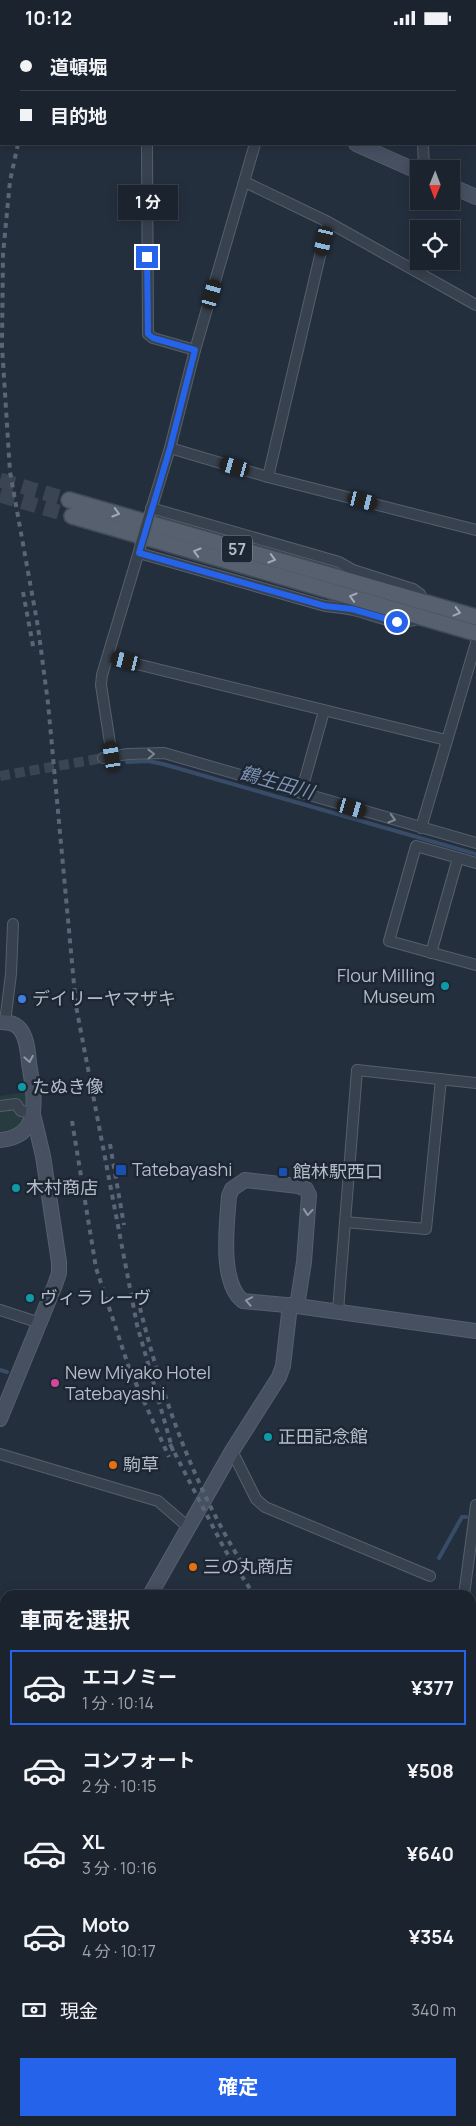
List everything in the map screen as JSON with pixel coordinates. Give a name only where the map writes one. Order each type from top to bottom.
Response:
[{"type":"main road","name":"57","points":[[69,500],[424,610],[476,633]]},
{"type":"main road","name":"57","points":[[72,516],[424,610],[476,617]]},
{"type":"street","points":[[147,145],[148,334],[153,338],[195,350]]},
{"type":"street","points":[[255,145],[246,182],[195,350],[170,448],[150,511],[101,685],[108,757],[164,753],[476,843]]},
{"type":"street","points":[[358,145],[410,168]]},
{"type":"street","points":[[423,145],[424,160]]},
{"type":"street","points":[[246,182],[328,222],[476,305]]},
{"type":"street","points":[[460,191],[476,197]]},
{"type":"street","points":[[268,477],[328,222]]},
{"type":"street","points":[[170,448],[268,477],[476,529]]},
{"type":"street","points":[[139,550],[325,606],[352,609],[397,622],[408,623],[424,610],[420,594],[413,589],[353,570],[339,562],[150,511]]},
{"type":"street","points":[[421,827],[476,643]]},
{"type":"street","points":[[108,657],[446,740]]},
{"type":"street","points":[[301,793],[324,711]]},
{"type":"street","points":[[476,863],[416,845],[389,941],[476,965]]},
{"type":"street","points":[[431,953],[458,858]]},
{"type":"street","points":[[0,1140],[18,1136],[23,1132],[30,1113],[34,1093],[23,1033],[16,1025],[2,1026],[11,974],[13,924]]},
{"type":"street","points":[[338,1311],[357,1071],[476,1083]]},
{"type":"street","points":[[345,1222],[426,1229],[441,1079]]},
{"type":"street","points":[[0,1106],[16,1104],[21,1111],[30,1113]]},
{"type":"street","points":[[0,1419],[56,1285],[59,1262],[43,1156],[30,1113]]},
{"type":"street","points":[[18,1136],[34,1150],[44,1167]]},
{"type":"street","points":[[153,1590],[232,1451],[279,1377],[283,1366],[294,1306],[304,1262],[309,1195],[306,1189],[298,1186],[245,1180],[232,1189],[229,1196],[226,1252],[234,1291],[243,1301],[294,1306],[338,1311],[476,1331]]},
{"type":"street","points":[[0,1310],[40,1323]]},
{"type":"street","points":[[232,1451],[256,1499],[265,1507],[430,1575]]},
{"type":"street","points":[[0,1454],[158,1501],[188,1527]]},
{"type":"street","points":[[465,1590],[476,1505]]},
{"type":"green space","points":[[26,1092],[26,1112],[21,1125],[18,1129],[0,1131],[0,1096]]},
{"type":"waterway","name":"鶴生田川","points":[[127,762],[148,761],[163,764],[476,854]]},
{"type":"waterway","points":[[0,1370],[7,1372]]},
{"type":"waterway","points":[[439,1558],[462,1517],[466,1517]]},
{"type":"tunnel","points":[[0,480],[69,500]]},
{"type":"tunnel","points":[[0,495],[72,516]]},
{"type":"tunnel","points":[[0,776],[103,758]]},
{"type":"railway","points":[[18,145],[10,181],[3,254],[2,346],[10,472],[38,627],[48,703],[76,1006],[137,1325],[173,1451]]},
{"type":"railway","points":[[23,592],[34,651]]},
{"type":"railway","points":[[72,1121],[96,1268],[129,1368],[169,1457]]},
{"type":"railway","points":[[110,1144],[124,1225]]},
{"type":"railway","points":[[140,1308],[158,1374],[181,1439],[208,1501],[240,1560]]},
{"type":"railway","points":[[170,1444],[225,1550],[251,1590]]},
{"type":"place","name":"Flour Milling Museum","points":[[445,986]]},
{"type":"place","name":"デイリーヤマザキ","points":[[22,999]]},
{"type":"place","name":"たぬき像","points":[[22,1087]]},
{"type":"place","name":"Tatebayashi","points":[[121,1170]]},
{"type":"place","name":"館林駅西口","points":[[283,1172]]},
{"type":"place","name":"木村商店","points":[[16,1188]]},
{"type":"place","name":"ヴィラ レーヴ","points":[[30,1298]]},
{"type":"place","name":"New Miyako Hotel Tatebayashi","points":[[55,1383]]},
{"type":"place","name":"正田記念館","points":[[268,1437]]},
{"type":"place","name":"駒草","points":[[113,1465]]},
{"type":"place","name":"三の丸商店","points":[[193,1567]]},
{"type":"route","points":[[147,257],[148,334],[153,338],[195,350],[170,448],[139,553],[325,606],[352,609],[397,622]]}]
